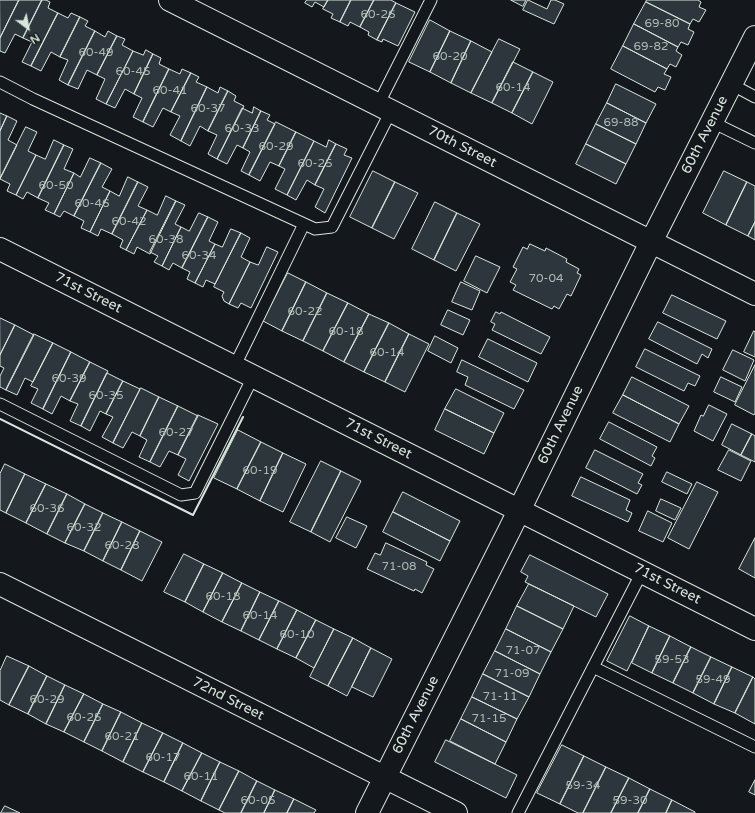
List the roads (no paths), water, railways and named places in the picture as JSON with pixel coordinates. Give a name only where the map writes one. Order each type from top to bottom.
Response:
[{"type":"street","name":"70th Street","points":[[170,0],[755,294]]},
{"type":"street","name":"60th Avenue","points":[[366,813],[755,37]]},
{"type":"street","name":"71st Street","points":[[0,249],[755,629]]},
{"type":"street","name":"72nd Street","points":[[0,584],[456,813]]},
{"type":"lane","points":[[0,82],[54,109],[315,229],[332,227],[431,0]]},
{"type":"lane","points":[[731,84],[755,97]]},
{"type":"lane","points":[[712,122],[755,143]]},
{"type":"lane","points":[[234,367],[304,224]]},
{"type":"lane","points":[[0,404],[181,496],[195,493],[253,377]]},
{"type":"lane","points":[[518,813],[642,572]]},
{"type":"lane","points":[[593,667],[755,747]]}]
